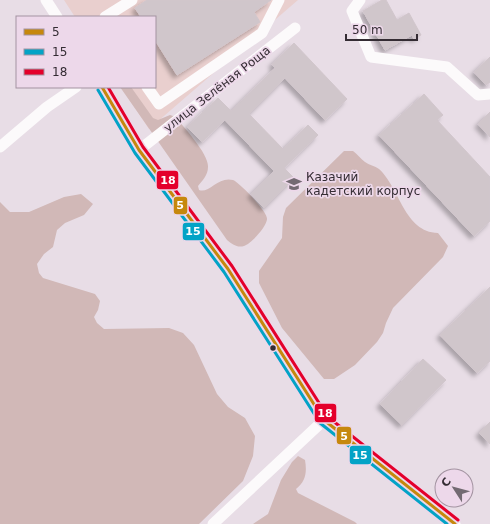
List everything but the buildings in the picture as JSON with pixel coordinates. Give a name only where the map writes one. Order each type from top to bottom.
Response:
[{"type":"street","points":[[46,0],[56,16]]},
{"type":"street","points":[[107,16],[132,0]]},
{"type":"street","points":[[148,88],[159,104],[262,33],[279,0]]},
{"type":"street","points":[[360,0],[352,11],[371,56],[447,67],[478,95],[490,94]]},
{"type":"street","name":"улица Зелёная Роща","points":[[139,150],[295,28]]},
{"type":"street","points":[[0,147],[47,107],[75,88]]},
{"type":"street","points":[[103,88],[139,150],[228,269],[324,420],[455,524]]},
{"type":"street","points":[[213,524],[324,420]]},
{"type":"shaded area","points":[[64,0],[298,0],[149,129],[122,88],[156,88],[156,16],[74,16]]},
{"type":"shaded area","points":[[121,88],[132,88],[153,118],[158,120],[170,115],[176,117],[195,141],[205,155],[208,167],[206,175],[198,186],[199,190],[206,190],[223,180],[233,180],[253,198],[263,210],[267,219],[266,222],[262,230],[251,242],[244,246],[237,246],[227,240]]},
{"type":"shaded area","points":[[344,151],[353,151],[365,162],[379,169],[386,177],[410,217],[417,225],[427,231],[438,233],[448,246],[443,257],[393,308],[383,333],[377,342],[355,365],[334,379],[324,379],[282,328],[259,283],[259,271],[282,238],[283,217],[286,208]]},
{"type":"shaded area","points":[[81,194],[93,204],[84,215],[65,223],[57,230],[53,247],[44,254],[37,264],[39,273],[43,278],[95,294],[100,301],[98,310],[94,317],[97,323],[104,329],[169,328],[183,333],[194,345],[217,394],[228,407],[245,418],[255,436],[253,456],[243,481],[199,524],[0,524],[0,202],[10,212],[29,212],[64,197]]},
{"type":"shaded area","points":[[298,456],[305,460],[306,468],[304,479],[296,489],[298,493],[357,524],[253,524],[268,514],[281,480],[292,462]]},
{"type":"transit line","name":"5","points":[[103,88],[139,150],[228,269],[324,420],[455,524]]},
{"type":"transit line","name":"18","points":[[109,88],[143,147],[232,266],[328,417],[458,520]]},
{"type":"transit line","name":"15","points":[[98,90],[135,153],[224,272],[320,423],[447,524]]},
{"type":"place","name":"Казачий кадетский корпус","points":[[294,184]]}]
